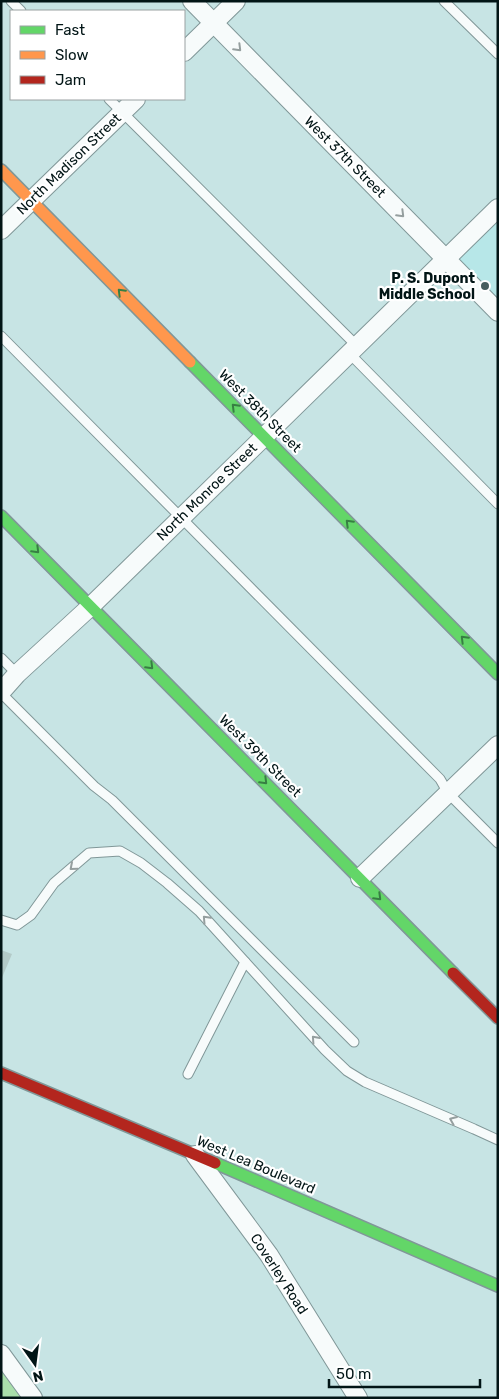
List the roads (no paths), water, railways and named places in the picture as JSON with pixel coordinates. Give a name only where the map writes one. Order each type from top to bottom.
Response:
[{"type":"street","name":"West 37th Street","points":[[192,1],[498,312]]},
{"type":"street","points":[[185,51],[236,1]]},
{"type":"street","name":"North Madison Street","points":[[1,230],[135,100]]},
{"type":"street","name":"West 38th Street","points":[[1,170],[498,674]]},
{"type":"street","name":"North Monroe Street","points":[[1,692],[17,674],[90,606],[498,208]]},
{"type":"street","name":"West 39th Street","points":[[1,516],[498,1018]]},
{"type":"street","points":[[360,878],[498,745]]},
{"type":"street","name":"West Lea Boulevard","points":[[1,1073],[195,1154],[498,1286]]},
{"type":"street","name":"Coverley Road","points":[[195,1154],[269,1255],[358,1398]]},
{"type":"street","points":[[1,1354],[33,1398]]},
{"type":"lane","points":[[11,1],[20,10]]},
{"type":"lane","points":[[444,1],[498,54]]},
{"type":"lane","points":[[110,100],[353,350],[498,504]]},
{"type":"lane","points":[[1,336],[440,779],[448,793],[498,844]]},
{"type":"lane","points":[[1,658],[17,674]]},
{"type":"lane","points":[[1,692],[354,1042]]},
{"type":"lane","points":[[1,920],[17,925],[31,914],[54,883],[89,853],[120,851],[141,864],[198,911],[325,1050],[347,1071],[365,1082],[498,1140]]},
{"type":"lane","points":[[188,1074],[245,962]]},
{"type":"place","name":"P. S. Dupont Middle School","points":[[485,286]]}]
